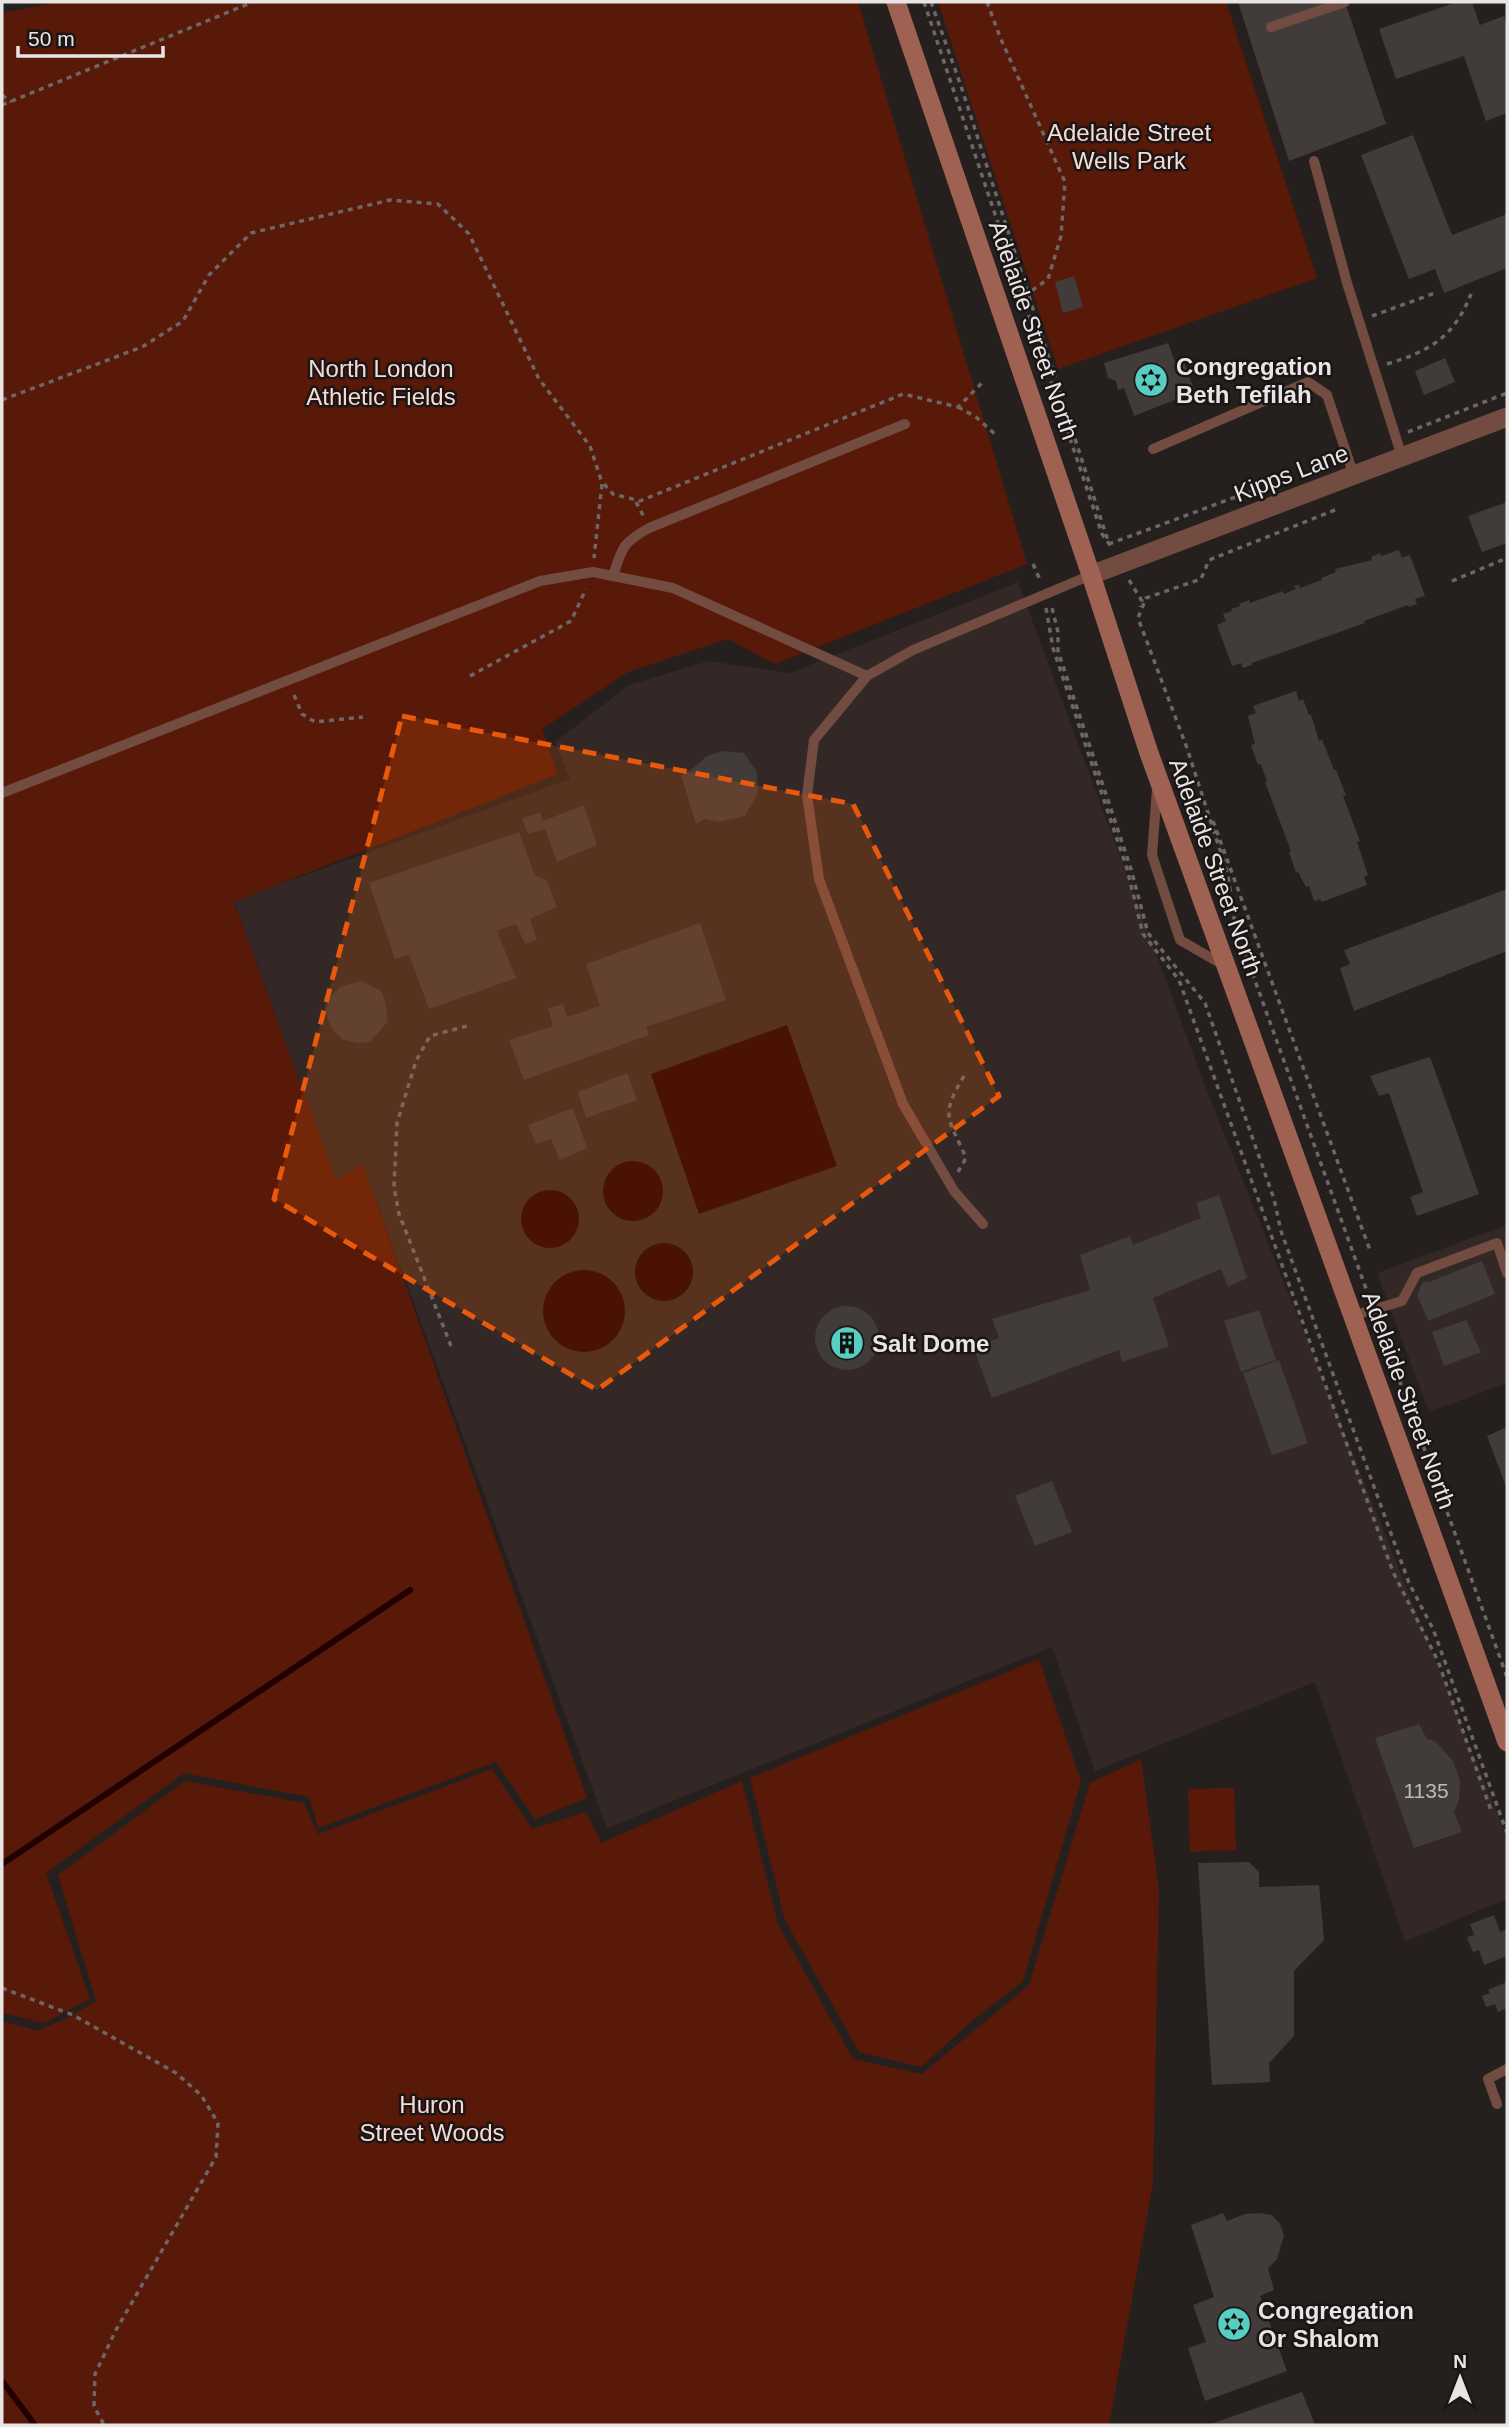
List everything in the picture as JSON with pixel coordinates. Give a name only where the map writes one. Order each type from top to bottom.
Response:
[{"type":"main road","name":"Adelaide Street North","points":[[896,2],[1158,779],[1507,1742]]},
{"type":"street","name":"Kipps Lane","points":[[1091,575],[1507,417]]},
{"type":"lane","points":[[1271,27],[1345,2]]},
{"type":"lane","points":[[1314,161],[1347,283],[1402,457]]},
{"type":"lane","points":[[1153,449],[1308,382],[1328,395],[1354,476]]},
{"type":"lane","points":[[613,576],[629,539],[649,527],[905,424]]},
{"type":"lane","points":[[2,793],[540,581],[593,572],[673,588],[867,676]]},
{"type":"lane","points":[[983,1224],[950,1185],[903,1104],[820,879],[807,795],[814,740],[867,676],[913,650],[1091,575]]},
{"type":"lane","points":[[1158,779],[1152,855],[1180,940],[1225,965]]},
{"type":"lane","points":[[1352,1316],[1402,1301],[1417,1273],[1497,1243],[1507,1273]]},
{"type":"lane","points":[[1497,2104],[1488,2079],[1507,2069]]},
{"type":"path","points":[[2,105],[253,2]]},
{"type":"path","points":[[925,2],[1102,534],[1110,544]]},
{"type":"path","points":[[931,2],[961,86],[1110,544],[1142,601],[1138,618],[1142,631],[1371,1253]]},
{"type":"path","points":[[987,2],[1065,182],[1061,236],[1048,279],[1023,297]]},
{"type":"path","points":[[2,95],[11,102]]},
{"type":"path","points":[[2,400],[142,347],[183,321],[209,275],[251,233],[390,200],[438,204],[468,234],[539,379],[590,446],[602,483],[593,572],[572,621],[470,676]]},
{"type":"path","points":[[1360,321],[1435,293]]},
{"type":"path","points":[[1375,368],[1434,346],[1451,331],[1465,310],[1471,294]]},
{"type":"path","points":[[958,407],[985,380]]},
{"type":"path","points":[[1397,436],[1507,393]]},
{"type":"path","points":[[602,483],[613,495],[640,501],[903,394],[958,407],[976,417],[996,435]]},
{"type":"path","points":[[1110,544],[1272,484]]},
{"type":"path","points":[[634,501],[645,519]]},
{"type":"path","points":[[1138,618],[1146,598],[1201,579],[1209,560],[1335,510]]},
{"type":"path","points":[[1452,581],[1507,558]]},
{"type":"path","points":[[1046,596],[1053,648],[1127,869],[1143,934],[1179,980],[1393,1572],[1438,1661],[1492,1813]]},
{"type":"path","points":[[1046,596],[1058,632],[1058,651],[1131,869],[1148,933],[1205,1003],[1275,1199],[1281,1231],[1409,1583],[1433,1629],[1507,1833]]},
{"type":"path","points":[[288,680],[302,715],[314,722],[363,717]]},
{"type":"path","points":[[1195,774],[1228,874],[1234,925],[1507,1677]]},
{"type":"path","points":[[451,1346],[399,1214],[394,1187],[397,1123],[416,1061],[430,1036],[471,1025]]},
{"type":"path","points":[[950,1185],[966,1158],[948,1114],[950,1098],[964,1076]]},
{"type":"path","points":[[2,1988],[73,2015],[176,2073],[201,2095],[218,2123],[216,2157],[116,2330],[95,2374],[94,2406],[104,2425]]},
{"type":"highlighted area","points":[[402,716],[853,804],[999,1096],[597,1390],[274,1199]]},
{"type":"shaded area","points":[[1018,582],[1207,1091],[1507,1838],[1507,1899],[1405,1941],[1315,1682],[1095,1771],[1052,1647],[607,1828],[363,1165],[336,1181],[234,901],[570,779],[555,742],[629,685],[708,661],[790,673]]},
{"type":"shaded area","points":[[787,1025],[837,1166],[699,1214],[651,1074]]},
{"type":"shaded area","points":[[633,1161],[654,1170],[663,1191],[654,1212],[633,1221],[612,1212],[603,1191],[612,1170]]},
{"type":"shaded area","points":[[550,1190],[561,1192],[574,1203],[579,1219],[577,1230],[566,1243],[550,1248],[539,1246],[526,1235],[521,1219],[523,1208],[534,1195]]},
{"type":"shaded area","points":[[1507,1225],[1507,1383],[1429,1412],[1377,1273]]},
{"type":"shaded area","points":[[658,1243],[670,1243],[685,1251],[693,1266],[693,1278],[685,1293],[670,1301],[658,1301],[643,1293],[635,1278],[635,1266],[643,1251]]},
{"type":"shaded area","points":[[584,1270],[600,1273],[613,1282],[622,1295],[625,1311],[622,1327],[613,1340],[600,1349],[584,1352],[568,1349],[555,1340],[546,1327],[543,1311],[546,1295],[555,1282],[568,1273]]},
{"type":"green space","name":"North London Athletic Fields","points":[[60,2],[858,2],[1027,564],[775,664],[728,639],[628,672],[542,729],[558,774],[234,902],[336,1180],[363,1164],[587,1798],[535,1819],[496,1762],[318,1828],[309,1797],[184,1773],[46,1873],[90,1999],[44,2023],[2,2013],[2,13]]},
{"type":"green space","name":"Adelaide Street Wells Park","points":[[938,2],[1226,2],[1317,278],[1058,369]]},
{"type":"green space","points":[[1039,1659],[1081,1781],[1023,1981],[973,2020],[921,2067],[859,2052],[785,1920],[750,1778]]},
{"type":"green space","name":"Huron Street Woods","points":[[1141,1759],[1159,1889],[1153,2183],[1109,2425],[2,2425],[2,2021],[38,2031],[96,2001],[58,1875],[185,1781],[304,1803],[318,1834],[492,1769],[532,1829],[586,1812],[601,1843],[742,1781],[778,1924],[853,2059],[922,2074],[1029,1985],[1090,1783]]},
{"type":"green space","points":[[1234,1788],[1236,1850],[1190,1852],[1188,1789]]},
{"type":"building","points":[[1238,2],[1345,2],[1386,124],[1289,161]]},
{"type":"building","points":[[1457,2],[1472,2],[1480,25],[1504,16],[1507,25],[1507,113],[1486,121],[1464,56],[1396,79],[1379,29]]},
{"type":"building","points":[[1413,135],[1452,235],[1507,214],[1507,268],[1444,293],[1435,269],[1409,279],[1361,155]]},
{"type":"building","points":[[1074,276],[1083,307],[1063,313],[1055,282]]},
{"type":"building","name":"Congregation Beth Tefilah","points":[[1168,343],[1175,362],[1183,359],[1195,392],[1134,416],[1124,388],[1118,390],[1116,381],[1108,378],[1104,363]]},
{"type":"building","points":[[1445,358],[1455,382],[1424,395],[1415,371]]},
{"type":"building","points":[[1507,502],[1507,543],[1482,552],[1468,516]]},
{"type":"building","points":[[1399,550],[1402,558],[1410,555],[1425,596],[1415,599],[1417,604],[1364,621],[1365,623],[1252,665],[1243,668],[1241,663],[1232,666],[1217,625],[1226,621],[1223,614],[1249,600],[1250,603],[1283,591],[1284,594],[1296,589],[1294,586],[1299,585],[1300,588],[1322,580],[1321,578],[1336,572],[1335,569],[1372,560],[1371,557],[1380,553],[1381,556]]},
{"type":"building","points":[[1296,691],[1299,701],[1303,699],[1311,715],[1319,741],[1322,739],[1346,795],[1343,796],[1360,841],[1357,842],[1368,875],[1364,877],[1367,885],[1322,902],[1320,899],[1314,901],[1309,886],[1306,887],[1298,872],[1296,873],[1261,764],[1258,765],[1251,745],[1255,744],[1248,716],[1256,713],[1253,706]]},
{"type":"building","points":[[723,751],[744,753],[757,772],[758,793],[745,816],[719,822],[705,819],[696,824],[681,775],[707,756]]},
{"type":"building","points":[[584,805],[597,845],[557,862],[545,829],[528,834],[522,819],[540,812],[543,821]]},
{"type":"building","points":[[519,832],[535,875],[547,881],[557,907],[530,919],[537,940],[525,944],[516,924],[497,931],[516,978],[429,1009],[409,955],[395,959],[369,883]]},
{"type":"building","points":[[1507,889],[1507,951],[1354,1011],[1340,968],[1350,964],[1344,950]]},
{"type":"building","points":[[700,923],[726,1000],[646,1027],[649,1035],[524,1080],[509,1040],[553,1026],[548,1008],[563,1004],[567,1017],[600,1006],[586,964]]},
{"type":"building","points":[[362,981],[381,991],[388,1021],[370,1042],[358,1043],[342,1039],[334,1031],[328,1021],[326,1009],[330,997],[341,986]]},
{"type":"building","points":[[1430,1057],[1479,1194],[1417,1216],[1410,1197],[1423,1192],[1389,1093],[1379,1096],[1370,1076]]},
{"type":"building","points":[[627,1073],[637,1100],[586,1118],[578,1092]]},
{"type":"building","points":[[573,1108],[587,1148],[560,1160],[551,1139],[536,1144],[528,1125]]},
{"type":"building","points":[[1219,1195],[1247,1278],[1228,1287],[1221,1269],[1153,1298],[1169,1346],[1122,1362],[1119,1350],[992,1398],[973,1347],[999,1338],[992,1319],[1090,1290],[1080,1255],[1130,1236],[1133,1245],[1201,1218],[1196,1203]]},
{"type":"building","points":[[1482,1261],[1495,1294],[1428,1321],[1417,1295],[1423,1282]]},
{"type":"building","name":"Salt Dome","points":[[847,1306],[865,1312],[873,1320],[879,1338],[873,1356],[865,1364],[847,1370],[829,1364],[821,1356],[815,1338],[821,1320],[829,1312]]},
{"type":"building","points":[[1259,1310],[1276,1360],[1241,1372],[1224,1321]]},
{"type":"building","points":[[1466,1320],[1481,1352],[1444,1366],[1432,1332]]},
{"type":"building","points":[[1279,1360],[1308,1443],[1272,1455],[1243,1373]]},
{"type":"building","points":[[1507,1427],[1507,1489],[1487,1436]]},
{"type":"building","points":[[1052,1481],[1072,1532],[1035,1546],[1015,1496]]},
{"type":"building","points":[[1419,1724],[1427,1739],[1435,1741],[1453,1761],[1460,1780],[1459,1800],[1454,1812],[1462,1832],[1414,1848],[1375,1738]]},
{"type":"building","points":[[1249,1862],[1259,1872],[1259,1887],[1319,1885],[1324,1940],[1294,1971],[1294,2036],[1269,2063],[1270,2082],[1212,2085],[1198,1863]]},
{"type":"building","points":[[1494,1915],[1500,1932],[1507,1929],[1507,1956],[1484,1965],[1479,1950],[1473,1952],[1467,1937],[1474,1935],[1470,1924]]},
{"type":"building","points":[[1507,1982],[1507,2008],[1498,2012],[1495,2004],[1486,2007],[1482,1996],[1490,1993],[1488,1990]]},
{"type":"building","name":"Congregation Or Shalom","points":[[1223,2213],[1227,2221],[1245,2214],[1272,2215],[1280,2224],[1284,2235],[1277,2259],[1268,2268],[1274,2290],[1260,2296],[1287,2371],[1205,2401],[1188,2348],[1206,2342],[1193,2305],[1214,2297],[1191,2225]]},
{"type":"building","points":[[1302,2392],[1315,2425],[1208,2425]]},
{"type":"waterway","points":[[2,1864],[410,1590]]},
{"type":"waterway","points":[[2,2381],[35,2425]]},
{"type":"place","name":"Congregation Beth Tefilah","points":[[1151,380]]},
{"type":"place","name":"Salt Dome","points":[[847,1343]]},
{"type":"place","name":"Congregation Or Shalom","points":[[1234,2324]]}]
